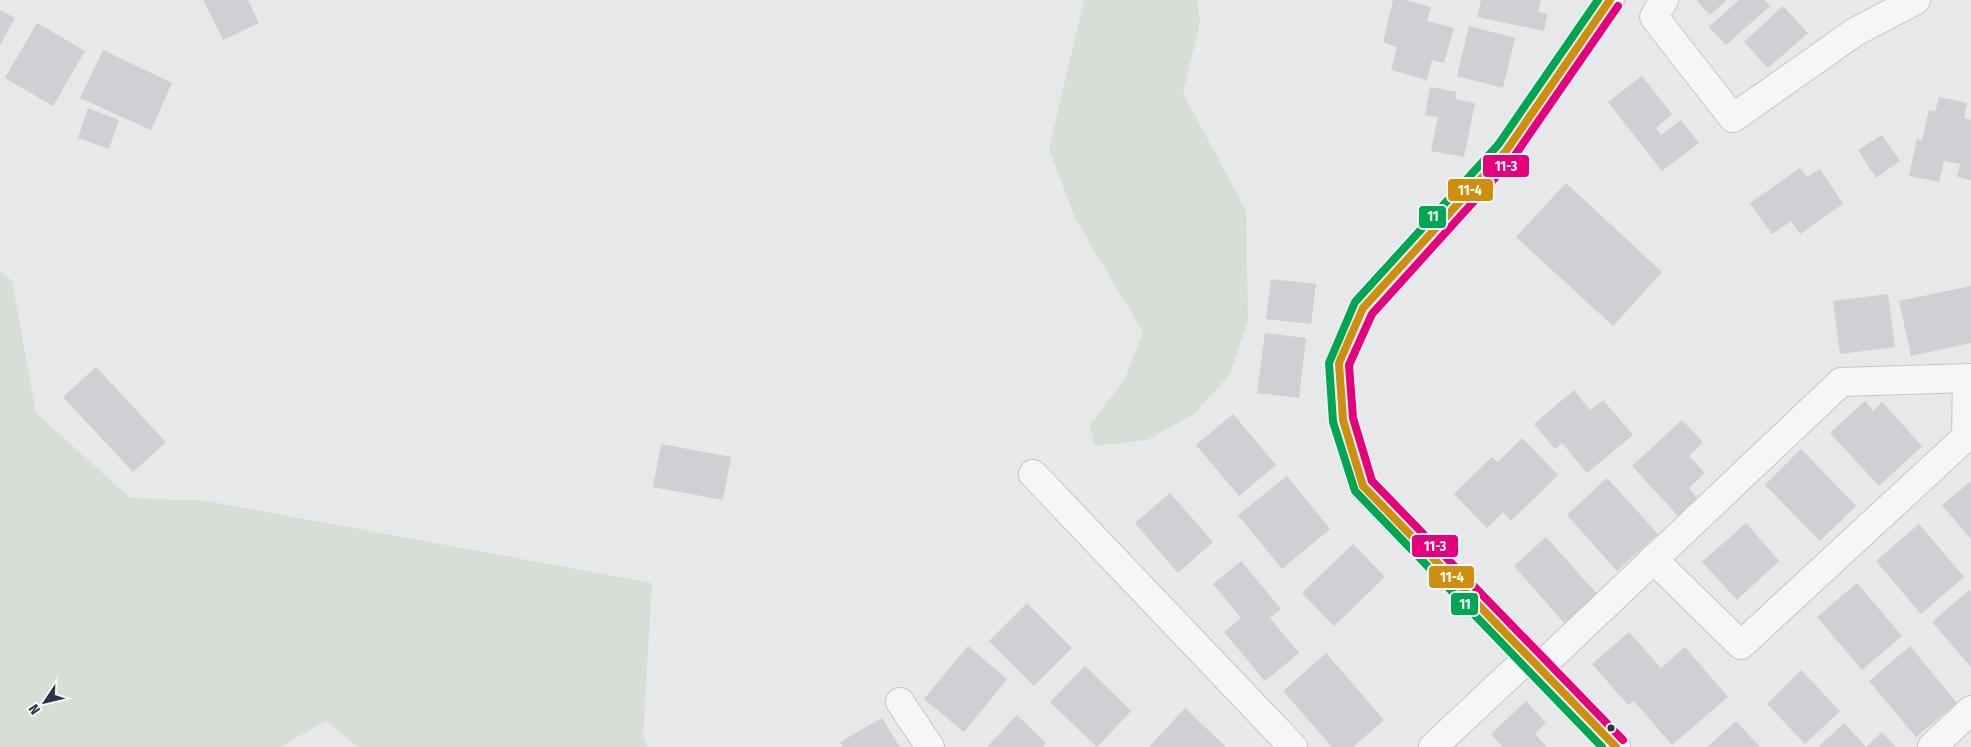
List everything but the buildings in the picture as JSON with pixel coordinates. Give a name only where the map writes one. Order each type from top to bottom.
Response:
[{"type":"street","points":[[1610,0],[1506,151],[1362,308],[1339,363],[1342,420],[1363,486],[1616,747]]},
{"type":"street","points":[[1664,0],[1654,17],[1732,118],[1855,32],[1916,0]]},
{"type":"street","points":[[1433,747],[1653,559],[1841,382],[1969,378],[1966,437],[1740,646],[1653,559]]},
{"type":"street","points":[[1033,474],[1293,747]]},
{"type":"street","points":[[900,702],[930,747]]},
{"type":"street","points":[[1932,747],[1971,710]]},
{"type":"shaded area","points":[[1084,0],[1197,0],[1200,22],[1183,93],[1246,211],[1248,320],[1230,374],[1195,413],[1147,440],[1095,446],[1090,425],[1125,379],[1143,332],[1075,218],[1049,149]]},
{"type":"shaded area","points":[[0,271],[12,281],[36,413],[130,498],[207,501],[652,583],[643,735],[648,747],[358,747],[326,721],[280,747],[0,747]]},
{"type":"transit line","name":"11","points":[[1598,0],[1498,145],[1355,302],[1329,363],[1333,422],[1355,491],[1602,747]]},
{"type":"transit line","name":"11-4","points":[[1610,0],[1506,151],[1363,308],[1339,363],[1343,420],[1363,486],[1616,747]]},
{"type":"transit line","name":"11-3","points":[[1618,6],[1513,158],[1372,314],[1349,365],[1353,418],[1372,481],[1623,740]]}]
